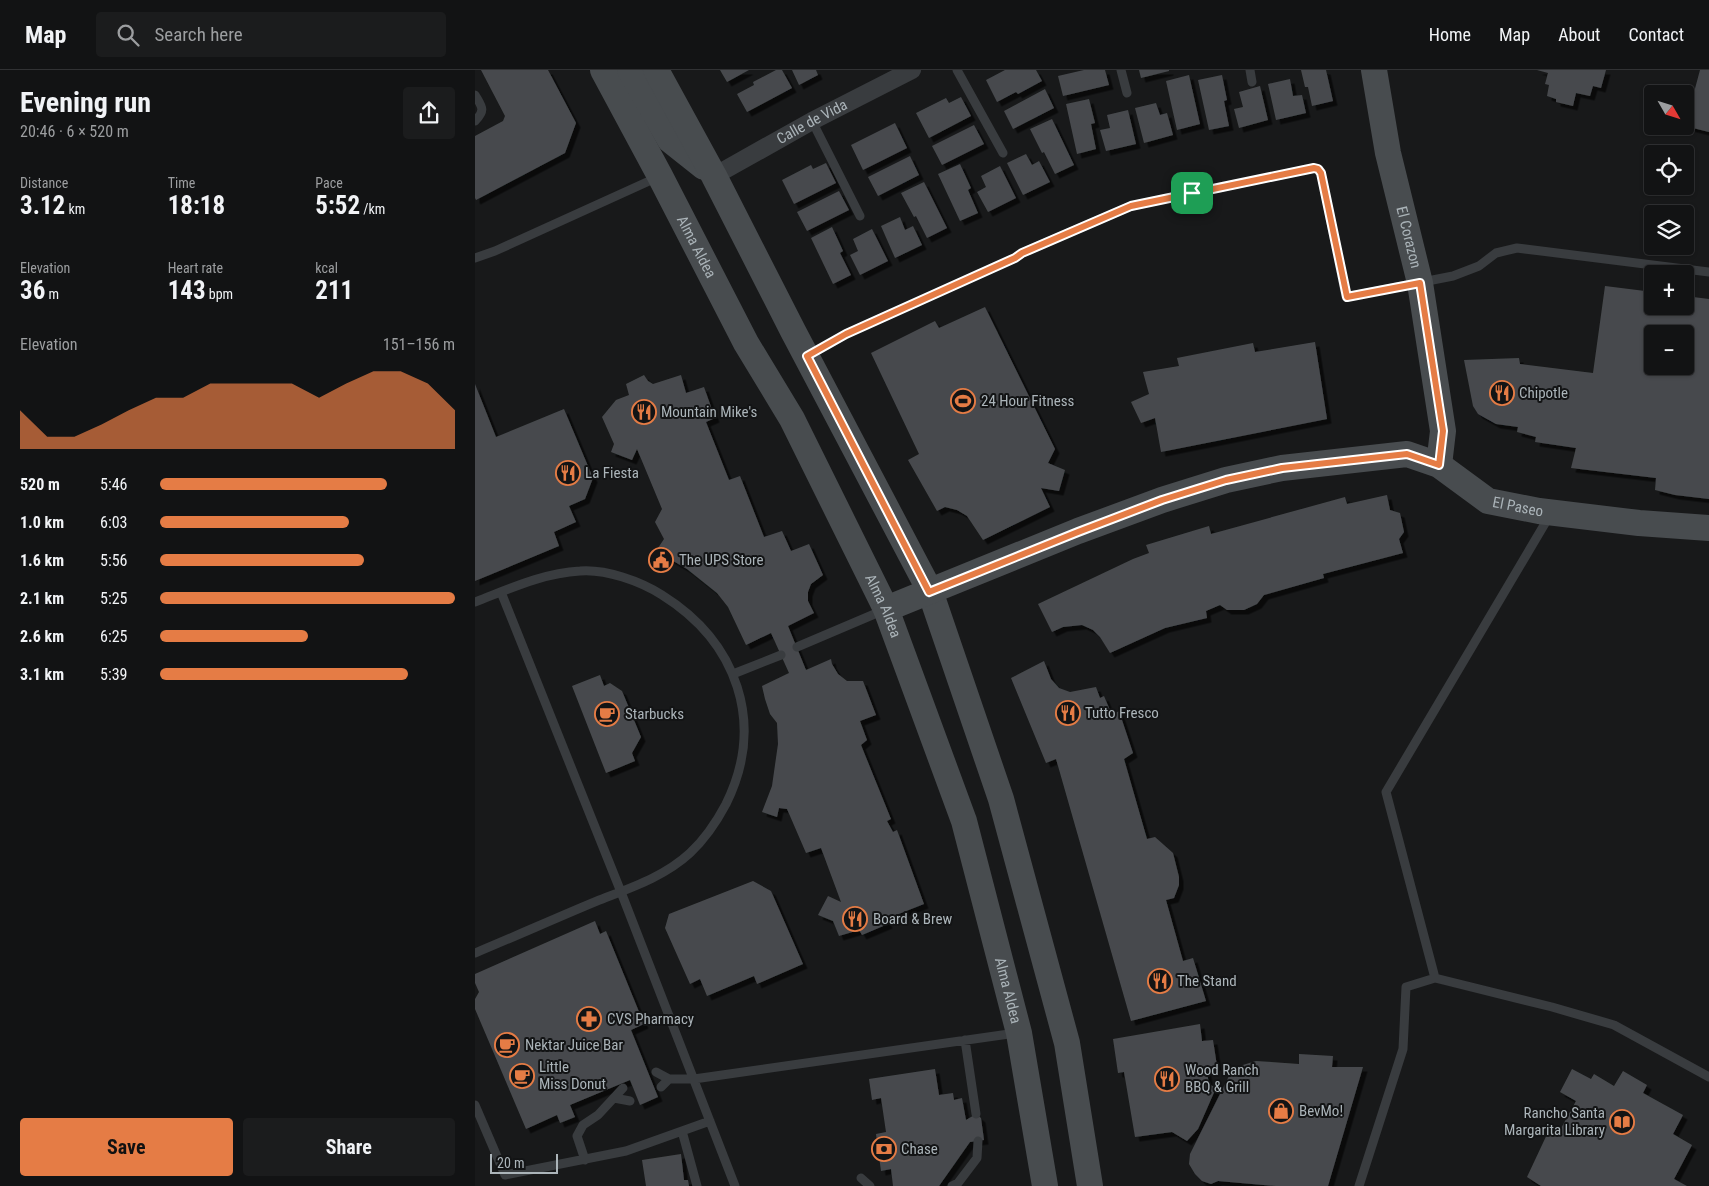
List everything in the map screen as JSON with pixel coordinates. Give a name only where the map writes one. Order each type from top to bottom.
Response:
[{"type":"main road","name":"Alma Aldea","points":[[603,70],[746,342],[792,419],[886,610],[964,822],[1019,1033],[1045,1186]]},
{"type":"main road","points":[[630,70],[670,140],[714,176]]},
{"type":"main road","points":[[656,70],[714,176],[929,592],[1001,799],[1067,1043],[1090,1186]]},
{"type":"main road","name":"El Corazon","points":[[1374,70],[1388,153],[1420,283],[1443,431],[1439,465]]},
{"type":"main road","name":"El Paseo","points":[[886,610],[1087,528],[1162,500],[1226,480],[1282,468],[1407,454],[1439,465],[1488,502],[1639,523],[1709,528]]},
{"type":"street","name":"Calle de Vida","points":[[714,176],[812,121],[886,75],[912,70]]},
{"type":"lane","points":[[957,70],[1003,153]]},
{"type":"lane","points":[[1121,70],[1127,94]]},
{"type":"lane","points":[[1250,70],[1252,82]]},
{"type":"lane","points":[[475,95],[483,108],[481,115],[475,121]]},
{"type":"lane","points":[[812,121],[860,216]]},
{"type":"lane","points":[[807,356],[846,334],[1015,258],[1022,253],[1131,206],[1314,168],[1318,169],[1321,173],[1347,297],[1453,276],[1479,266],[1496,252],[1517,248],[1709,272]]},
{"type":"lane","points":[[475,258],[495,251],[660,176]]},
{"type":"lane","points":[[1435,978],[1386,792],[1552,512]]},
{"type":"lane","points":[[475,602],[546,576],[581,571],[614,575],[649,587],[677,605],[704,629],[724,656],[733,674],[744,723],[743,757],[732,790],[717,821],[691,852],[663,874],[475,953]]},
{"type":"lane","points":[[501,592],[621,892],[735,1186]]},
{"type":"lane","points":[[797,647],[886,610]]},
{"type":"lane","points":[[733,674],[781,655]]},
{"type":"lane","points":[[1359,1186],[1403,1049],[1407,987],[1435,978],[1552,1007],[1614,1025],[1709,1077]]},
{"type":"lane","points":[[656,1072],[669,1078],[694,1079],[1019,1033]]},
{"type":"lane","points":[[965,1040],[976,1114]]},
{"type":"lane","points":[[661,1087],[669,1078]]},
{"type":"lane","points":[[585,1160],[577,1136],[583,1125],[598,1115],[623,1088]]},
{"type":"lane","points":[[614,1098],[630,1101]]},
{"type":"lane","points":[[475,1105],[505,1176],[626,1152],[709,1121]]},
{"type":"lane","points":[[682,1131],[697,1186]]},
{"type":"lane","points":[[953,1186],[958,1183],[977,1158],[978,1141]]},
{"type":"lane","points":[[861,1178],[870,1186]]},
{"type":"building","points":[[481,70],[548,70],[576,123],[565,153],[476,200],[475,136],[503,121],[505,116]]},
{"type":"building","points":[[720,70],[749,70],[727,82]]},
{"type":"building","points":[[776,70],[782,70],[792,88],[747,112],[737,94],[754,85],[753,82]]},
{"type":"building","points":[[792,70],[816,70],[818,75],[799,85]]},
{"type":"building","points":[[1005,70],[1036,70],[1042,81],[1018,94],[1016,92],[997,102],[986,80]]},
{"type":"building","points":[[1084,70],[1105,70],[1109,85],[1063,96],[1058,76]]},
{"type":"building","points":[[1139,70],[1169,70],[1169,71],[1141,78]]},
{"type":"building","points":[[1301,70],[1326,70],[1333,101],[1312,106],[1308,87],[1305,87]]},
{"type":"building","points":[[1537,70],[1606,70],[1601,88],[1593,86],[1590,96],[1576,93],[1573,106],[1556,102],[1556,99],[1547,96],[1549,85],[1545,84],[1548,73]]},
{"type":"building","points":[[1700,70],[1709,70],[1709,132],[1694,128],[1694,92]]},
{"type":"building","points":[[1189,75],[1200,124],[1177,130],[1166,81]]},
{"type":"building","points":[[1222,75],[1227,100],[1224,101],[1229,126],[1209,130],[1198,80]]},
{"type":"building","points":[[1290,79],[1293,96],[1302,95],[1306,113],[1276,120],[1268,84]]},
{"type":"building","points":[[1260,86],[1268,120],[1239,128],[1234,109],[1243,107],[1239,92]]},
{"type":"building","points":[[1045,89],[1054,108],[1013,129],[1004,111]]},
{"type":"building","points":[[961,97],[971,116],[929,138],[916,113],[946,98],[949,103]]},
{"type":"building","points":[[1089,99],[1095,123],[1091,124],[1096,149],[1077,154],[1066,104]]},
{"type":"building","points":[[1156,103],[1160,115],[1167,113],[1173,135],[1144,143],[1135,108]]},
{"type":"building","points":[[1128,110],[1136,144],[1106,151],[1100,130],[1110,128],[1107,115]]},
{"type":"building","points":[[1052,119],[1074,165],[1055,174],[1030,129]]},
{"type":"building","points":[[895,123],[907,148],[863,170],[851,145]]},
{"type":"building","points":[[974,125],[984,144],[942,165],[932,146]]},
{"type":"building","points":[[1026,154],[1032,165],[1039,161],[1050,182],[1023,195],[1007,163]]},
{"type":"building","points":[[910,156],[919,175],[878,196],[868,177]]},
{"type":"building","points":[[826,163],[836,183],[794,204],[782,180],[811,165],[813,169]]},
{"type":"building","points":[[960,164],[971,188],[968,190],[978,213],[960,221],[938,174]]},
{"type":"building","points":[[1000,166],[1016,198],[988,212],[977,192],[986,187],[981,176]]},
{"type":"building","points":[[924,182],[947,228],[927,238],[901,193]]},
{"type":"building","points":[[839,191],[849,210],[807,231],[797,212]]},
{"type":"building","points":[[900,217],[905,230],[913,226],[922,245],[895,258],[881,226]]},
{"type":"building","points":[[832,227],[843,251],[840,253],[851,275],[833,284],[811,238]]},
{"type":"building","points":[[872,229],[888,261],[860,275],[850,255],[858,251],[853,239]]},
{"type":"building","points":[[1605,286],[1644,291],[1644,315],[1694,315],[1694,297],[1709,299],[1709,499],[1675,495],[1655,490],[1656,478],[1571,468],[1576,448],[1535,442],[1536,437],[1517,432],[1518,427],[1496,424],[1478,414],[1473,406],[1464,360],[1519,358],[1520,364],[1593,373]]},
{"type":"building","name":"24 Hour Fitness","points":[[985,307],[1055,449],[1048,463],[1065,470],[1059,491],[1041,488],[1050,507],[983,540],[967,516],[957,510],[945,507],[937,511],[908,460],[919,454],[871,353],[935,321],[939,328]]},
{"type":"building","points":[[1315,342],[1327,419],[1161,452],[1155,418],[1141,423],[1131,402],[1149,394],[1143,372],[1179,366],[1177,358],[1253,343],[1255,352]]},
{"type":"building","points":[[644,375],[653,384],[681,375],[686,393],[704,387],[715,418],[706,422],[729,480],[740,476],[764,537],[782,531],[791,551],[809,544],[823,575],[811,584],[808,592],[808,601],[814,613],[788,626],[806,670],[831,659],[838,674],[847,681],[863,681],[876,715],[860,721],[867,740],[861,745],[891,819],[887,821],[893,832],[897,830],[924,904],[886,919],[888,924],[862,935],[859,930],[839,936],[833,921],[818,915],[828,896],[841,902],[821,848],[806,853],[787,809],[779,808],[777,817],[762,812],[772,786],[778,744],[777,723],[770,714],[762,686],[789,673],[771,633],[746,645],[728,607],[717,593],[687,569],[656,551],[664,539],[655,522],[662,509],[637,449],[632,460],[611,452],[614,444],[602,417],[616,400],[629,395],[626,384]]},
{"type":"building","points":[[475,384],[496,437],[564,409],[593,478],[585,499],[569,506],[576,522],[554,532],[559,546],[475,581]]},
{"type":"building","points":[[1387,495],[1390,510],[1400,513],[1404,532],[1399,539],[1403,553],[1323,574],[1324,578],[1264,595],[1257,604],[1244,610],[1227,610],[1220,605],[1206,611],[1207,618],[1165,628],[1110,653],[1093,630],[1082,625],[1063,627],[1052,632],[1038,604],[1149,553],[1146,545],[1209,526],[1211,534],[1345,497],[1347,504]]},
{"type":"building","points":[[1044,661],[1051,679],[1059,688],[1070,692],[1096,687],[1100,698],[1104,696],[1112,715],[1119,711],[1133,753],[1124,759],[1147,839],[1155,837],[1173,853],[1179,885],[1174,898],[1166,900],[1183,961],[1193,958],[1206,1001],[1131,1021],[1056,759],[1046,763],[1011,678]]},
{"type":"building","name":"Starbucks","points":[[600,675],[604,686],[610,683],[622,691],[641,737],[632,753],[635,761],[606,773],[572,686]]},
{"type":"building","points":[[753,881],[771,891],[803,964],[757,984],[754,976],[707,996],[700,979],[690,984],[665,928],[669,914]]},
{"type":"building","name":"CVS Pharmacy","points":[[595,921],[600,934],[606,931],[644,1024],[631,1030],[658,1097],[640,1105],[630,1080],[570,1105],[575,1117],[560,1123],[557,1115],[526,1129],[475,1009],[475,999],[479,992],[475,983],[475,974]]},
{"type":"building","name":"Wood Ranch BBQ & Grill","points":[[1200,1024],[1202,1041],[1213,1040],[1217,1066],[1206,1067],[1209,1084],[1216,1088],[1198,1129],[1187,1141],[1172,1132],[1135,1137],[1124,1072],[1118,1073],[1113,1039]]},
{"type":"building","name":"BevMo!","points":[[1299,1054],[1333,1056],[1332,1067],[1363,1067],[1328,1186],[1276,1186],[1218,1181],[1211,1184],[1202,1181],[1189,1164],[1190,1154],[1233,1068],[1256,1061],[1299,1064]]},
{"type":"building","points":[[935,1069],[939,1095],[953,1093],[954,1100],[962,1098],[966,1120],[976,1114],[981,1118],[984,1140],[970,1142],[939,1186],[893,1186],[891,1169],[881,1171],[876,1134],[886,1132],[881,1098],[872,1100],[869,1079]]},
{"type":"building","name":"Rancho Santa Margarita Library","points":[[1572,1069],[1591,1079],[1594,1074],[1614,1086],[1623,1071],[1647,1085],[1643,1093],[1683,1115],[1673,1134],[1692,1145],[1674,1179],[1687,1186],[1541,1186],[1527,1177],[1550,1128],[1559,1132],[1576,1101],[1560,1092]]},
{"type":"building","points":[[681,1154],[684,1180],[688,1180],[689,1186],[646,1186],[642,1160]]},
{"type":"place","name":"Chipotle","points":[[1502,393]]},
{"type":"place","name":"24 Hour Fitness","points":[[963,401]]},
{"type":"place","name":"Mountain Mike's","points":[[644,412]]},
{"type":"place","name":"La Fiesta","points":[[568,473]]},
{"type":"place","name":"The UPS Store","points":[[661,560]]},
{"type":"place","name":"Tutto Fresco","points":[[1068,713]]},
{"type":"place","name":"Starbucks","points":[[607,714]]},
{"type":"place","name":"Board & Brew","points":[[855,919]]},
{"type":"place","name":"The Stand","points":[[1160,981]]},
{"type":"place","name":"CVS Pharmacy","points":[[589,1019]]},
{"type":"place","name":"Nektar Juice Bar","points":[[507,1045]]},
{"type":"place","name":"Little Miss Donut","points":[[522,1076]]},
{"type":"place","name":"Wood Ranch BBQ & Grill","points":[[1167,1079]]},
{"type":"place","name":"BevMo!","points":[[1281,1111]]},
{"type":"place","name":"Rancho Santa Margarita Library","points":[[1622,1122]]},
{"type":"place","name":"Chase","points":[[884,1149]]},
{"type":"route","points":[[1314,168],[1318,169],[1321,173],[1347,297],[1420,283],[1443,431],[1439,465],[1407,454],[1282,468],[1226,480],[1162,500],[929,592],[807,356],[846,334],[1015,258],[1022,253],[1131,206],[1192,193],[1314,168]]}]
